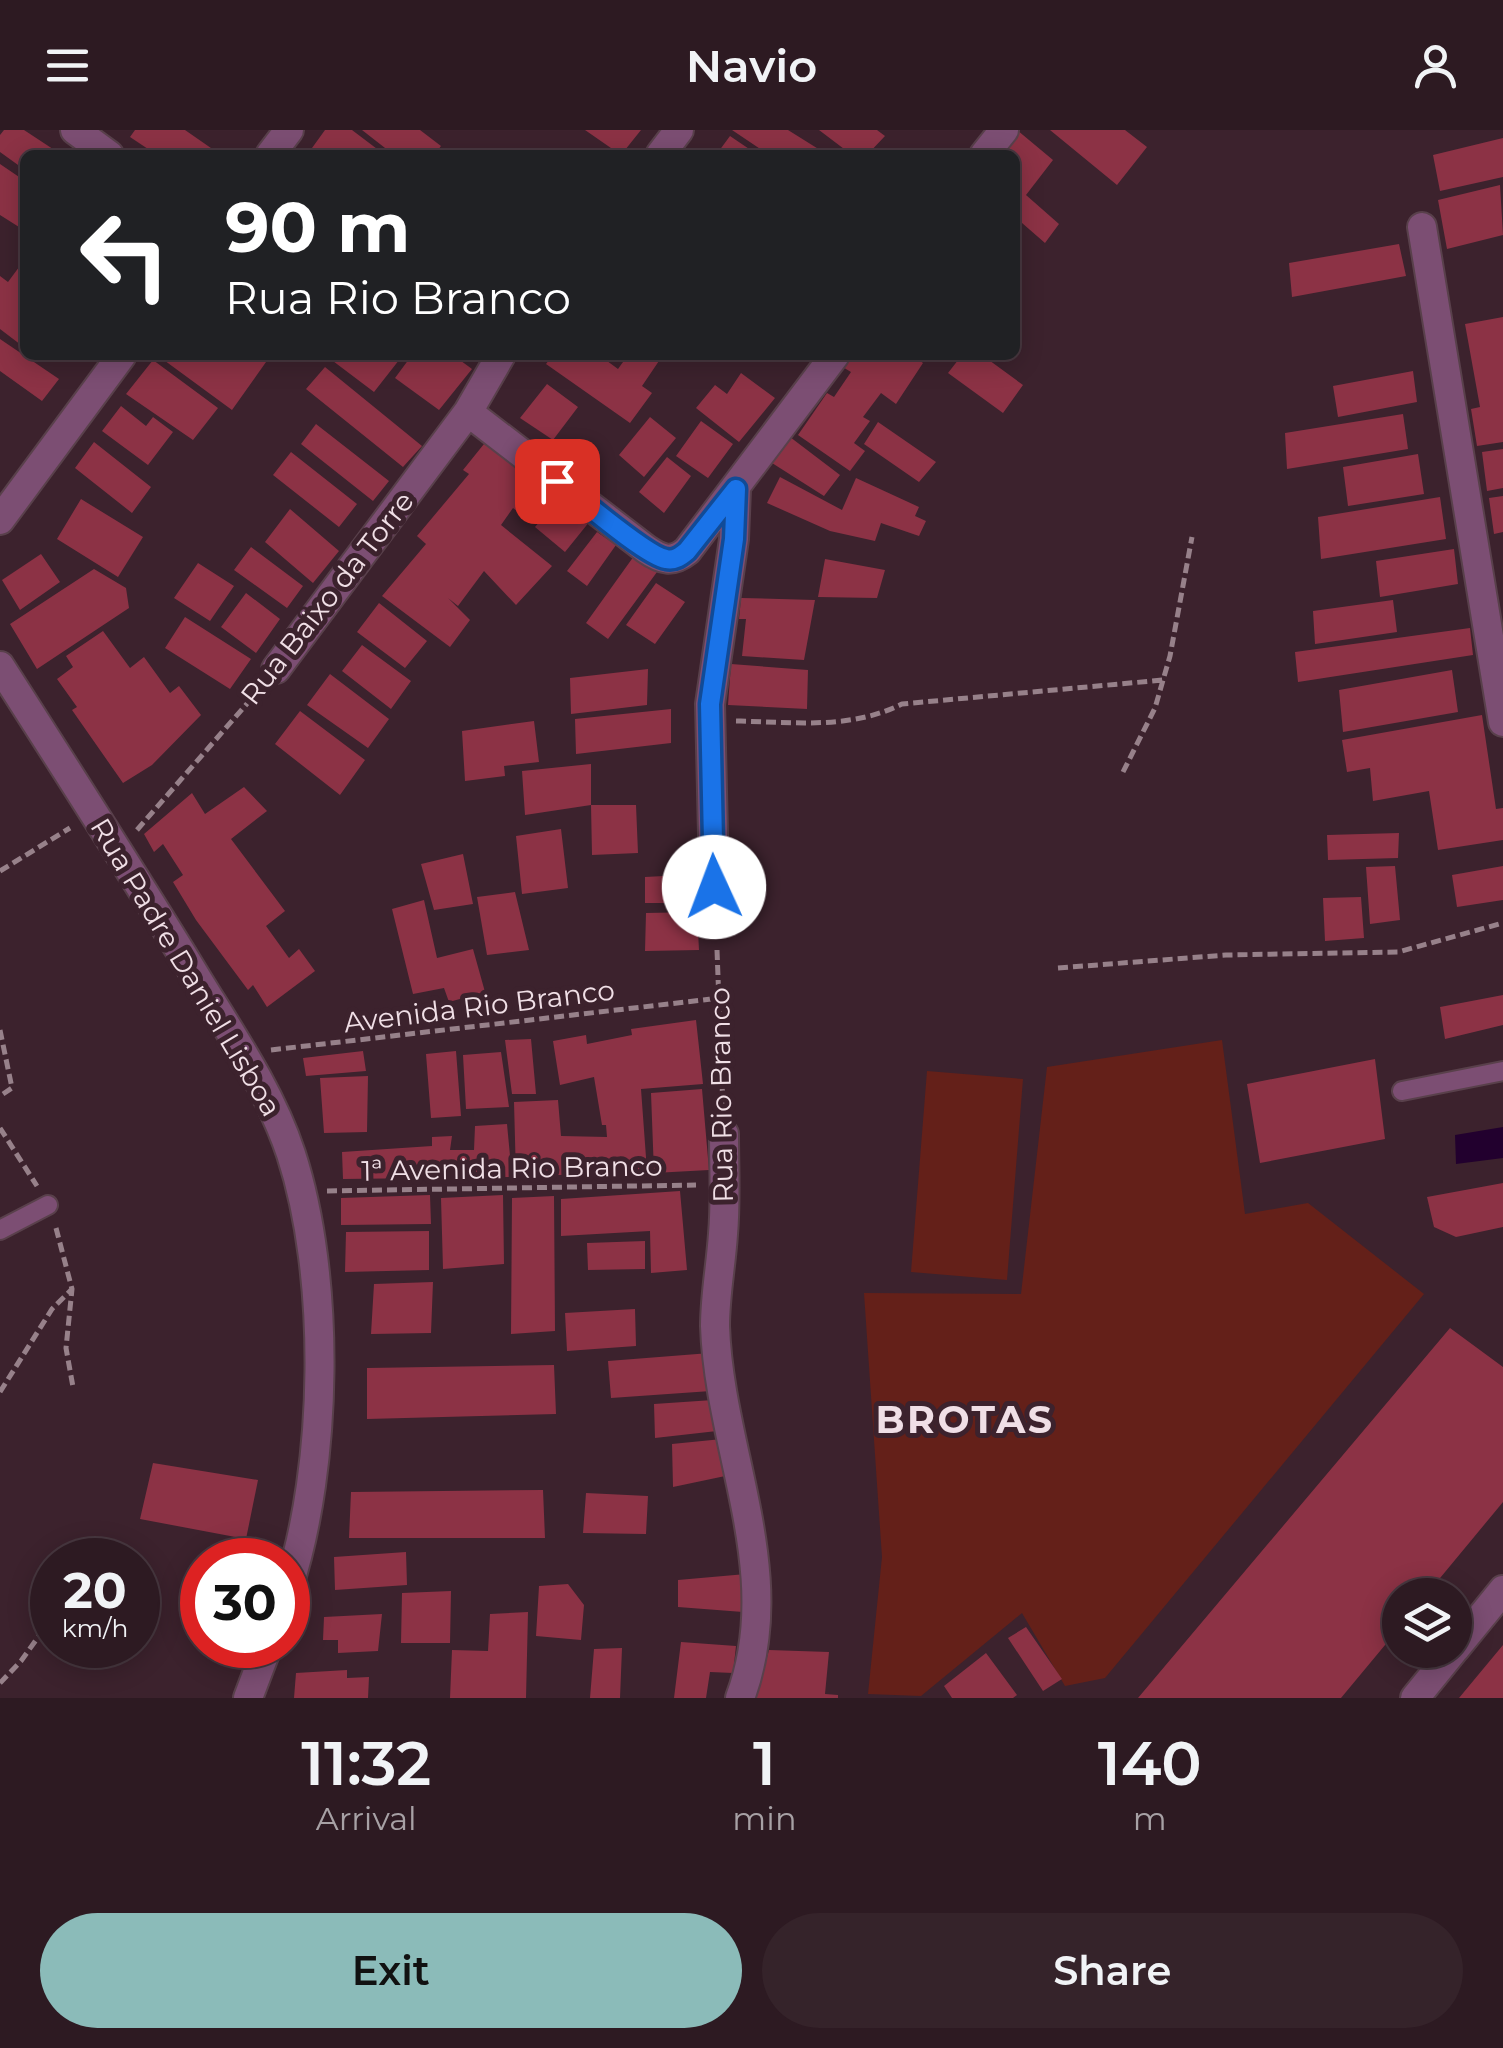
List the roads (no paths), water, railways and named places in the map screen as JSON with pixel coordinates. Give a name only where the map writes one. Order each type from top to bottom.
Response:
[{"type":"street","points":[[75,130],[102,150]]},
{"type":"street","points":[[274,150],[289,130]]},
{"type":"street","points":[[664,150],[679,130]]},
{"type":"street","points":[[988,150],[1004,130]]},
{"type":"street","points":[[1422,228],[1503,722]]},
{"type":"street","points":[[0,520],[118,360]]},
{"type":"street","name":"Rua Baixo da Torre","points":[[276,669],[468,412],[498,360]]},
{"type":"street","points":[[468,412],[646,549],[666,560],[677,559],[736,489],[831,360]]},
{"type":"street","points":[[715,922],[710,720],[734,539],[736,489]]},
{"type":"street","name":"Rua Padre Daniel Lisboa","points":[[0,666],[243,1054],[276,1115],[300,1191],[317,1307],[318,1386],[302,1538]]},
{"type":"street","name":"Rua Rio Branco","points":[[724,1134],[724,1220],[716,1326],[721,1380],[751,1525],[756,1596],[751,1656],[740,1698]]},
{"type":"street","points":[[1472,1629],[1503,1590]]},
{"type":"street","points":[[248,1698],[259,1668]]},
{"type":"street","points":[[1415,1698],[1440,1668]]},
{"type":"lane","points":[[1402,1091],[1503,1071]]},
{"type":"lane","points":[[0,1230],[48,1205]]},
{"type":"district","name":"BROTAS","points":[[965,1419]]}]
